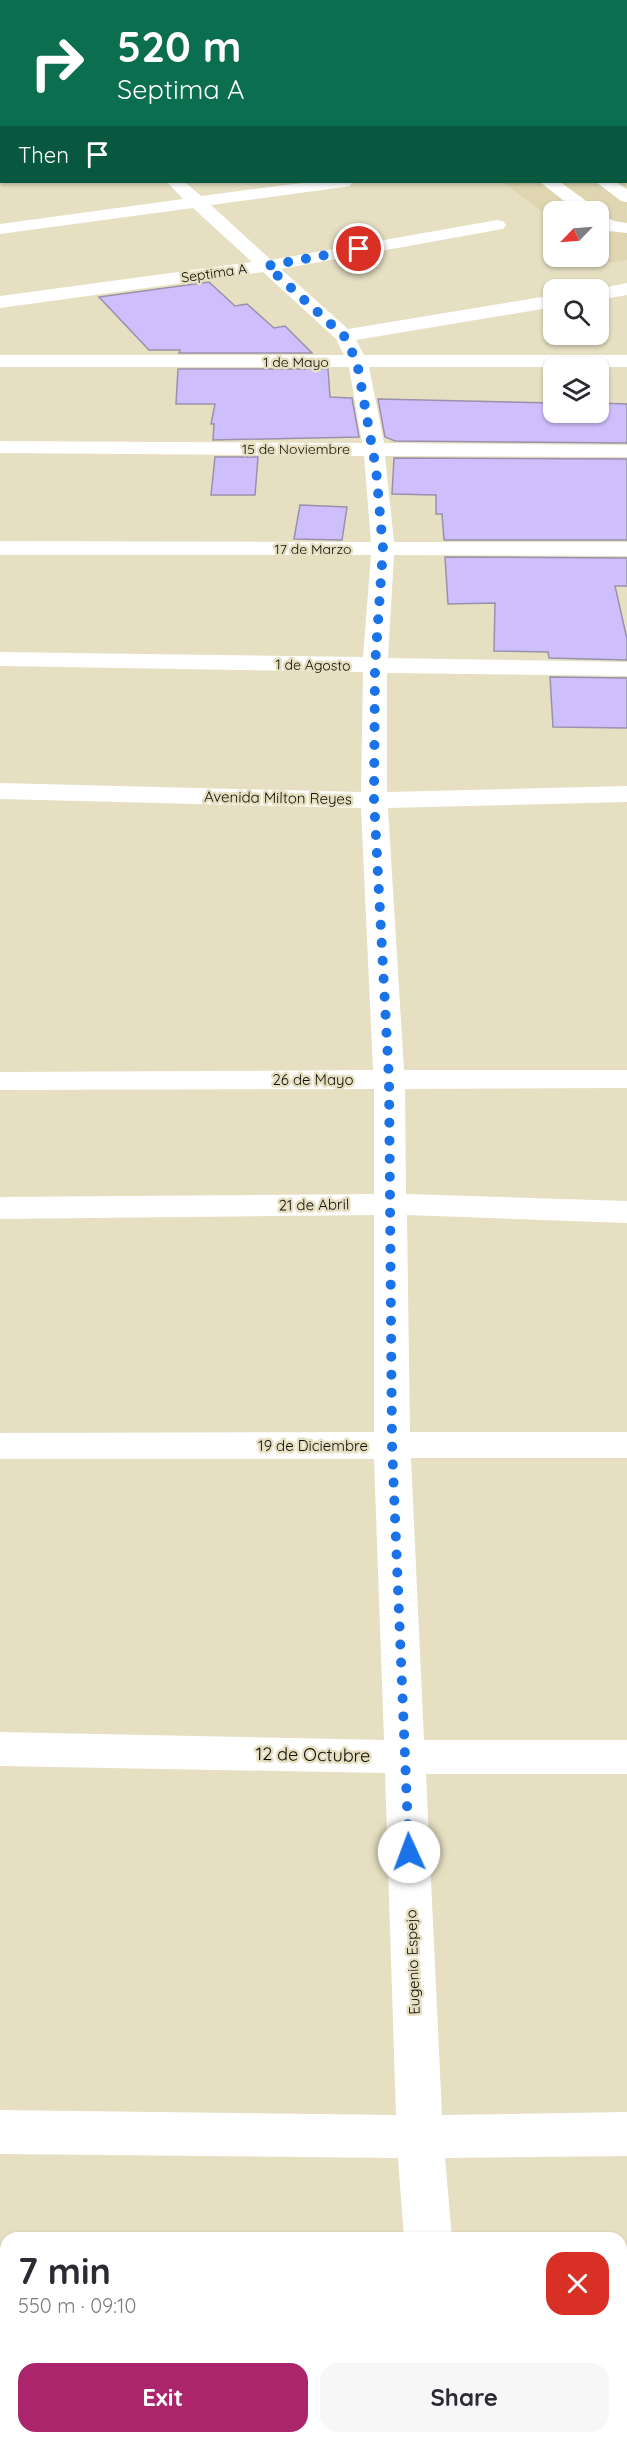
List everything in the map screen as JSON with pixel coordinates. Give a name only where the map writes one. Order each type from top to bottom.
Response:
[{"type":"street","name":"Eugenio Espejo","points":[[176,183],[344,336],[357,362],[374,449],[383,549],[375,666],[374,800],[389,1079],[392,1445],[420,2137],[428,2232]]},
{"type":"street","points":[[0,229],[337,183]]},
{"type":"street","points":[[550,183],[575,201]]},
{"type":"street","points":[[606,183],[627,197]]},
{"type":"street","name":"Septima A","points":[[0,303],[267,266],[497,225]]},
{"type":"street","points":[[609,226],[627,228]]},
{"type":"street","points":[[609,292],[627,289]]},
{"type":"street","points":[[344,336],[543,303]]},
{"type":"street","name":"1 de Mayo","points":[[0,361],[627,361]]},
{"type":"street","name":"15 de Noviembre","points":[[0,447],[627,451]]},
{"type":"street","name":"17 de Marzo","points":[[0,548],[627,549]]},
{"type":"street","name":"1 de Agosto","points":[[0,659],[627,669]]},
{"type":"street","name":"Avenida Milton Reyes","points":[[0,791],[374,800],[627,794]]},
{"type":"street","name":"26 de Mayo","points":[[0,1081],[627,1079]]},
{"type":"street","name":"21 de Abril","points":[[0,1208],[389,1204],[627,1212]]},
{"type":"street","name":"19 de Diciembre","points":[[0,1446],[627,1445]]},
{"type":"street","name":"12 de Octubre","points":[[0,1749],[405,1757],[627,1757]]},
{"type":"street","points":[[0,2132],[420,2137],[627,2134]]},
{"type":"shaded area","points":[[504,183],[627,183],[627,260],[610,263],[609,201],[543,201],[543,212]]},
{"type":"building","points":[[209,282],[235,306],[247,304],[274,328],[285,326],[312,353],[179,353],[180,350],[149,350],[99,297]]},
{"type":"building","points":[[178,369],[328,369],[330,397],[352,398],[359,437],[213,440],[214,424],[211,424],[215,404],[176,404]]},
{"type":"building","points":[[378,399],[543,403],[543,423],[609,423],[609,403],[627,404],[627,443],[395,441],[385,437]]},
{"type":"building","points":[[215,457],[258,457],[255,495],[211,495]]},
{"type":"building","points":[[394,458],[627,459],[627,540],[444,540],[442,514],[436,514],[436,495],[392,494]]},
{"type":"building","points":[[300,505],[347,507],[342,540],[294,539]]},
{"type":"building","points":[[445,557],[627,558],[627,586],[615,586],[627,639],[627,660],[549,658],[548,652],[494,651],[495,603],[448,604]]},
{"type":"building","points":[[550,677],[627,678],[627,728],[553,727]]},
{"type":"route","points":[[359,249],[267,266],[344,336],[357,362],[376,469],[383,549],[375,666],[374,800],[389,1079],[392,1445],[409,1852]]}]
